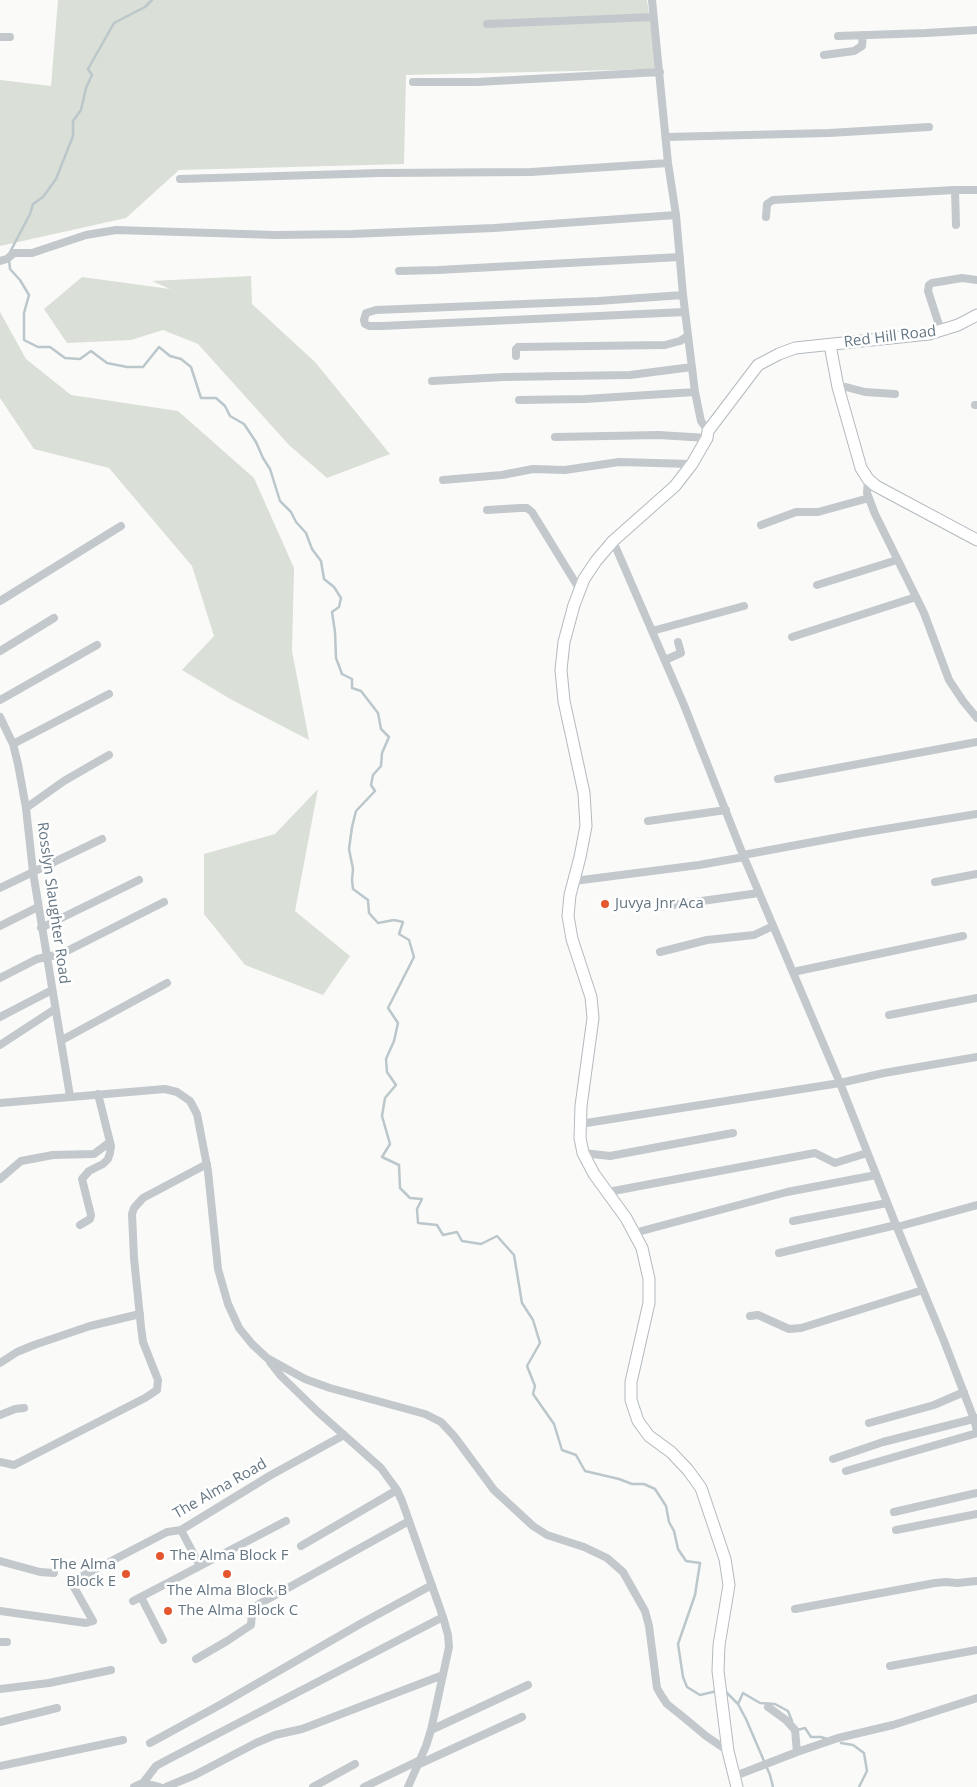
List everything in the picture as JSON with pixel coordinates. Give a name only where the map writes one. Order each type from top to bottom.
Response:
[{"type":"main road","name":"Red Hill Road","points":[[583,1153],[580,1124],[593,1018],[591,997],[572,939],[568,916],[570,895],[586,826],[584,793],[564,701],[561,670],[564,642],[574,605],[584,579],[596,560],[613,541],[675,486],[692,464],[708,434],[758,365],[795,348],[929,334],[974,319]]},
{"type":"main road","points":[[830,345],[838,387],[860,468],[868,479],[876,486],[977,540]]},
{"type":"main road","points":[[583,1153],[594,1174],[626,1218],[642,1248],[649,1279],[649,1303],[631,1382],[631,1400],[638,1421],[649,1436],[688,1470],[701,1488],[725,1559],[728,1585],[719,1645],[720,1691],[728,1751],[736,1782]]},
{"type":"street","points":[[555,437],[708,434],[701,421],[695,392],[683,295],[676,215],[668,162],[652,0]]},
{"type":"street","points":[[486,24],[654,17]]},
{"type":"street","points":[[838,36],[977,30]]},
{"type":"street","points":[[824,56],[854,52],[862,46],[863,35]]},
{"type":"street","points":[[0,37],[10,37]]},
{"type":"street","points":[[413,82],[477,82],[660,72]]},
{"type":"street","points":[[666,137],[810,134],[929,127]]},
{"type":"street","points":[[180,179],[380,173],[531,172],[668,162]]},
{"type":"street","points":[[955,190],[956,226]]},
{"type":"street","points":[[766,217],[767,204],[773,200],[977,190]]},
{"type":"street","points":[[0,261],[7,259],[14,253],[32,253],[86,235],[116,230],[237,235],[352,234],[494,228],[676,215]]},
{"type":"street","points":[[399,271],[680,257]]},
{"type":"street","points":[[940,331],[928,291],[929,285],[962,278],[977,280]]},
{"type":"street","points":[[683,295],[598,302],[376,310],[366,313],[364,320],[365,324],[369,326],[382,326],[685,312]]},
{"type":"street","points":[[516,356],[516,349],[518,347],[665,345],[680,341],[688,336]]},
{"type":"street","points":[[432,381],[504,377],[630,375],[692,367]]},
{"type":"street","points":[[838,387],[865,392],[896,394]]},
{"type":"street","points":[[520,400],[585,399],[695,392]]},
{"type":"street","points":[[443,480],[502,475],[533,469],[565,470],[619,462],[692,464]]},
{"type":"street","points":[[868,479],[867,493],[875,514],[916,597],[949,680],[977,718]]},
{"type":"street","points":[[761,525],[796,512],[818,512],[869,498]]},
{"type":"street","points":[[487,510],[527,508],[532,512],[580,590]]},
{"type":"street","points":[[0,601],[121,526]]},
{"type":"street","points":[[613,541],[684,705],[759,893],[840,1083],[896,1226],[976,1418],[977,1432],[846,1471]]},
{"type":"street","points":[[817,585],[897,560]]},
{"type":"street","points":[[792,637],[916,597]]},
{"type":"street","points":[[652,631],[744,606]]},
{"type":"street","points":[[0,651],[54,618]]},
{"type":"street","points":[[665,660],[681,653],[678,642]]},
{"type":"street","points":[[0,700],[97,645]]},
{"type":"street","points":[[13,744],[108,694]]},
{"type":"street","name":"Rosslyn Slaughter Road","points":[[0,717],[13,744],[18,764],[26,808],[41,928],[62,1040],[70,1096]]},
{"type":"street","points":[[778,779],[911,756],[977,742]]},
{"type":"street","points":[[26,808],[64,781],[109,755]]},
{"type":"street","points":[[648,822],[726,810]]},
{"type":"street","points":[[574,881],[699,864],[861,833],[977,814]]},
{"type":"street","points":[[0,888],[102,839]]},
{"type":"street","points":[[935,882],[977,874]]},
{"type":"street","points":[[41,928],[139,880]]},
{"type":"street","points":[[658,907],[759,893]]},
{"type":"street","points":[[0,978],[37,959],[69,950],[164,902]]},
{"type":"street","points":[[0,926],[38,907]]},
{"type":"street","points":[[660,952],[707,940],[754,935],[773,926]]},
{"type":"street","points":[[793,972],[963,936]]},
{"type":"street","points":[[62,1040],[167,983]]},
{"type":"street","points":[[0,1016],[52,990]]},
{"type":"street","points":[[888,1015],[977,998]]},
{"type":"street","points":[[0,1045],[55,1009]]},
{"type":"street","points":[[580,1124],[840,1083],[884,1073],[977,1057]]},
{"type":"street","points":[[0,1103],[165,1089],[177,1092],[190,1101],[197,1114],[207,1164],[218,1269],[228,1304],[239,1328],[252,1344],[268,1358],[282,1376],[381,1468],[397,1490],[443,1617],[449,1646],[431,1730],[408,1787]]},
{"type":"street","points":[[80,1225],[90,1219],[91,1214],[82,1179],[89,1171],[103,1164],[108,1159],[110,1153],[110,1142],[98,1094]]},
{"type":"street","points":[[583,1153],[610,1156],[733,1133]]},
{"type":"street","points":[[0,1179],[21,1161],[53,1155],[94,1154],[110,1142]]},
{"type":"street","points":[[608,1192],[806,1154],[815,1153],[835,1163],[868,1153]]},
{"type":"street","points":[[0,1462],[14,1465],[146,1398],[157,1390],[158,1380],[143,1342],[132,1214],[134,1208],[143,1198],[207,1164]]},
{"type":"street","points":[[634,1233],[787,1192],[876,1175]]},
{"type":"street","points":[[793,1221],[887,1203]]},
{"type":"street","points":[[779,1253],[977,1205]]},
{"type":"street","points":[[750,1316],[758,1315],[789,1329],[801,1328],[923,1290]]},
{"type":"street","points":[[0,1364],[17,1352],[34,1345],[90,1326],[140,1314]]},
{"type":"street","points":[[268,1358],[305,1378],[330,1388],[400,1406],[425,1414],[441,1422],[454,1436],[494,1490],[533,1526],[548,1535],[584,1547],[607,1558],[623,1572],[644,1611],[649,1626],[657,1688],[661,1695],[667,1704],[728,1751]]},
{"type":"street","points":[[869,1423],[934,1404],[964,1392]]},
{"type":"street","points":[[0,1415],[15,1409],[24,1408]]},
{"type":"street","points":[[833,1459],[883,1442],[976,1418]]},
{"type":"street","name":"The Alma Road","points":[[0,1612],[86,1623],[92,1621],[71,1582],[167,1532],[181,1530],[271,1475],[344,1435]]},
{"type":"street","points":[[301,1546],[397,1490]]},
{"type":"street","points":[[894,1512],[977,1493]]},
{"type":"street","points":[[896,1530],[977,1514]]},
{"type":"street","points":[[163,1640],[137,1599],[286,1521]]},
{"type":"street","points":[[196,1659],[251,1625],[252,1612],[259,1604],[409,1521]]},
{"type":"street","points":[[181,1530],[200,1566]]},
{"type":"street","points":[[0,1561],[40,1572],[54,1573]]},
{"type":"street","points":[[795,1609],[935,1583],[977,1581]]},
{"type":"street","points":[[150,1743],[360,1624],[432,1586]]},
{"type":"street","points":[[134,1787],[142,1783],[156,1766],[443,1617]]},
{"type":"street","points":[[890,1666],[977,1650]]},
{"type":"street","points":[[0,1689],[49,1683],[111,1670]]},
{"type":"street","points":[[166,1787],[269,1738],[302,1729],[443,1675]]},
{"type":"street","points":[[431,1730],[528,1685]]},
{"type":"street","points":[[736,1782],[798,1752],[838,1738],[893,1725],[977,1698]]},
{"type":"street","points":[[768,1707],[786,1720],[795,1730],[798,1752]]},
{"type":"street","points":[[0,1722],[57,1708]]},
{"type":"street","points":[[364,1787],[522,1718]]},
{"type":"street","points":[[0,1766],[123,1740]]},
{"type":"street","points":[[314,1787],[355,1764]]},
{"type":"street","points":[[142,1783],[159,1787]]},
{"type":"shaded area","points":[[58,0],[647,0],[657,69],[406,75],[404,164],[179,170],[126,218],[0,246],[0,80],[51,86]]},
{"type":"shaded area","points":[[251,276],[252,304],[315,362],[390,454],[327,478],[289,445],[198,344],[163,330],[131,340],[67,343],[44,309],[82,277],[170,289],[152,281]]},
{"type":"shaded area","points":[[0,312],[26,359],[71,395],[178,411],[254,478],[294,568],[292,651],[309,740],[232,700],[182,670],[214,636],[192,566],[109,468],[34,449],[0,398]]},
{"type":"shaded area","points":[[318,789],[295,911],[350,956],[323,995],[245,965],[204,914],[204,854],[275,834]]},
{"type":"waterway","points":[[9,254],[30,214],[33,204],[43,197],[56,179],[73,136],[73,121],[81,110],[86,88],[92,75],[88,69],[114,23],[145,7],[152,0]]},
{"type":"waterway","points":[[9,259],[10,269],[20,280],[29,295],[24,313],[24,340],[38,347],[50,347],[65,358],[80,359],[91,351],[107,363],[127,367],[143,367],[159,347],[170,356],[181,359],[191,367],[201,398],[216,398],[225,406],[230,416],[244,424],[256,442],[270,469],[280,501],[291,512],[296,522],[306,533],[312,549],[321,561],[324,579],[334,587],[341,598],[339,607],[332,612],[336,658],[342,674],[352,679],[352,688],[361,691],[378,713],[381,729],[389,737],[382,753],[381,766],[373,775],[371,785],[375,791],[356,811],[352,827],[349,849],[353,869],[353,889],[368,900],[369,913],[378,923],[394,920],[403,922],[399,934],[409,940],[414,957],[388,1008],[398,1023],[394,1041],[386,1059],[387,1072],[396,1085],[385,1098],[382,1116],[390,1144],[382,1157],[399,1165],[400,1188],[410,1198],[422,1199],[417,1209],[418,1223],[437,1225],[443,1235],[457,1232],[462,1241],[481,1244],[497,1236],[514,1255],[522,1303],[533,1320],[540,1343],[527,1366],[535,1386],[533,1394],[554,1424],[562,1450],[576,1455],[585,1471],[632,1484],[644,1484],[655,1489],[666,1506],[678,1549],[686,1561],[700,1563],[695,1595],[678,1644],[683,1677],[687,1687],[700,1695],[717,1691]]},
{"type":"waterway","points":[[724,1690],[738,1704],[743,1693],[760,1703],[775,1704],[788,1711],[792,1721]]},
{"type":"waterway","points":[[738,1704],[770,1775],[773,1787]]},
{"type":"waterway","points":[[797,1730],[805,1728],[811,1737],[827,1739]]},
{"type":"waterway","points":[[841,1743],[853,1745],[864,1753],[867,1771],[859,1787]]},
{"type":"place","name":"Juvya Jnr Aca","points":[[605,904]]},
{"type":"place","name":"The Alma Block F","points":[[160,1556]]},
{"type":"place","name":"The Alma Block E","points":[[126,1574]]},
{"type":"place","name":"The Alma Block B","points":[[227,1574]]},
{"type":"place","name":"The Alma Block C","points":[[168,1611]]}]
